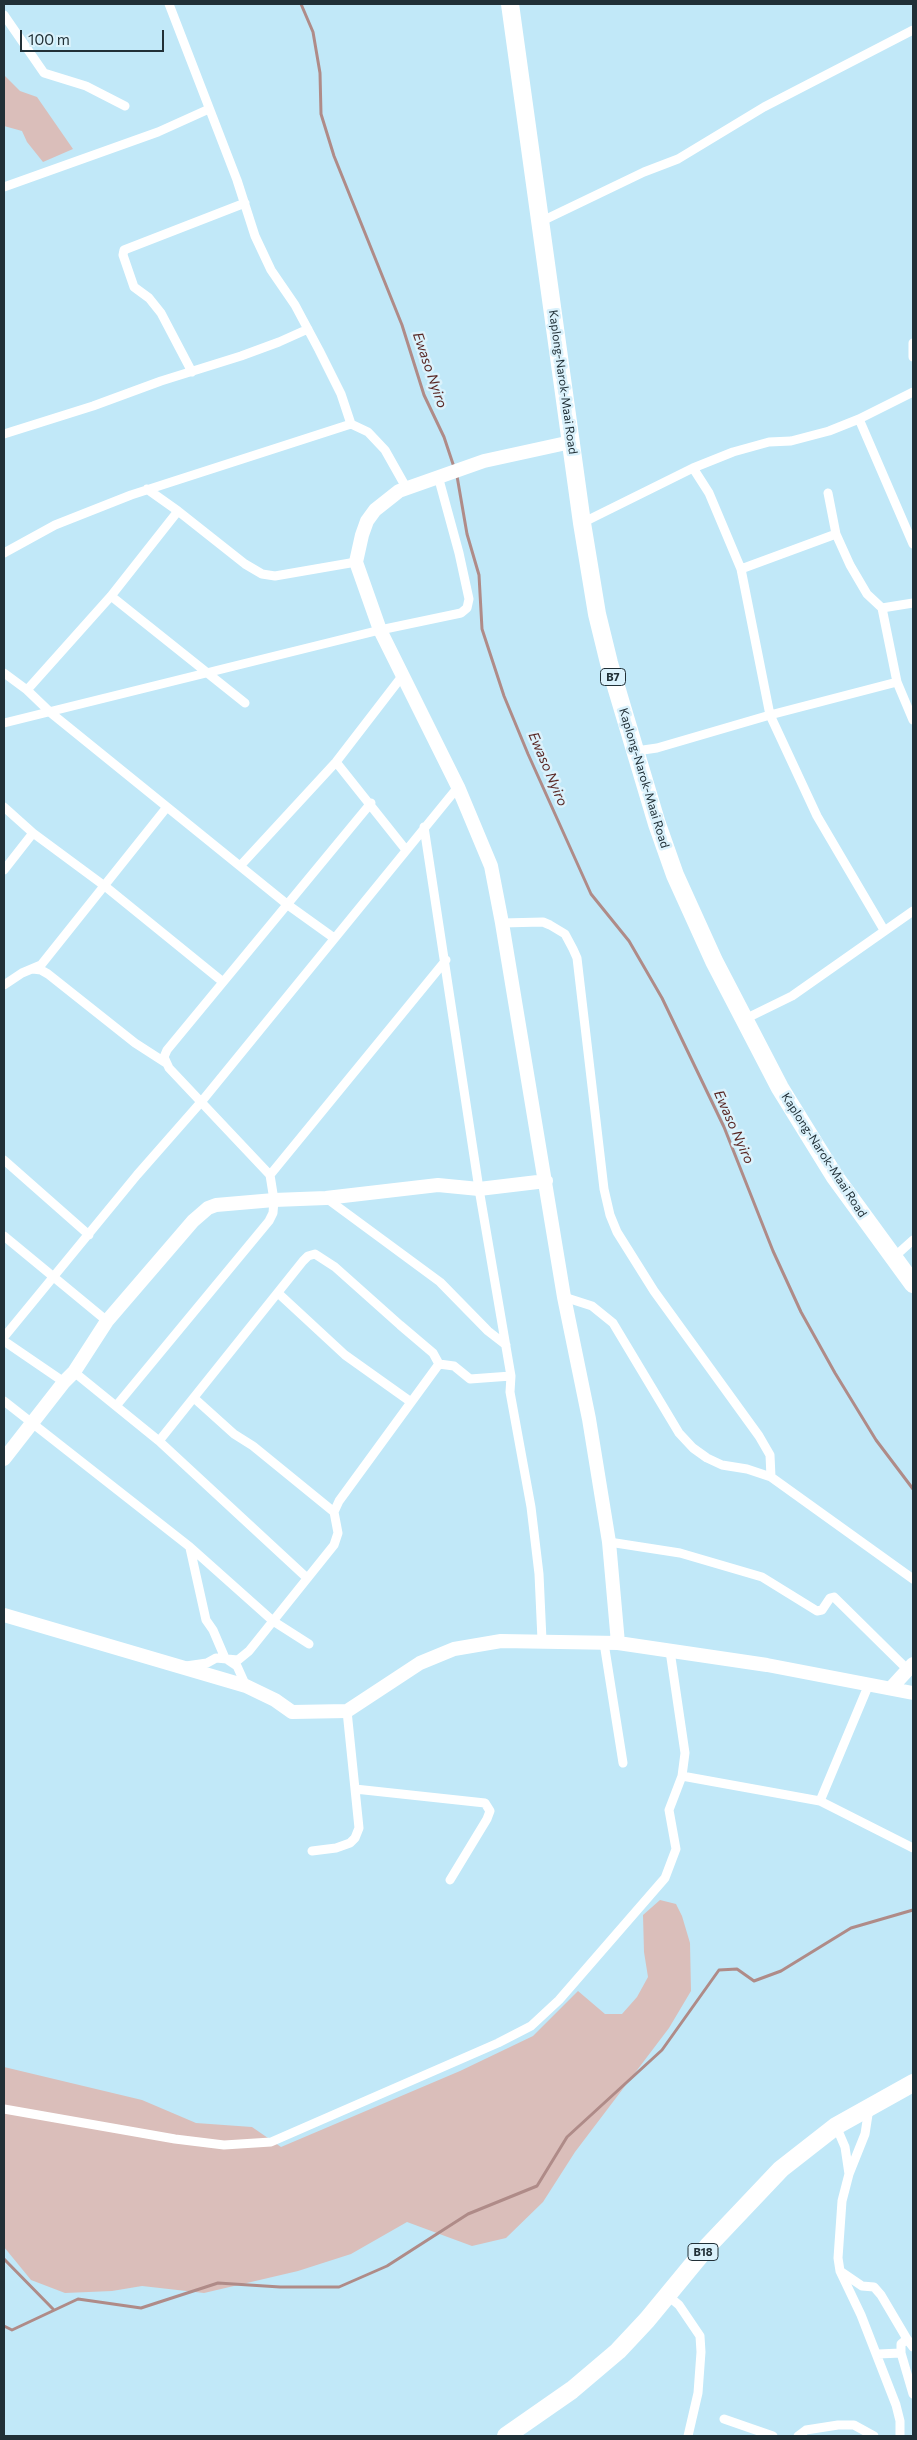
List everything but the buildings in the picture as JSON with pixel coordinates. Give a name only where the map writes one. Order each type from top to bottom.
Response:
[{"type":"highway","name":"Kaplong-Narok-Maai Road","points":[[510,4],[526,106],[540,222],[582,523],[597,614],[607,655],[657,824],[675,875],[743,1020],[808,1136],[913,1284]]},
{"type":"highway","name":"B18","points":[[506,2436],[595,2372],[618,2351],[708,2246],[781,2169],[836,2126],[913,2083]]},
{"type":"street","points":[[169,4],[245,203],[255,236],[270,270],[295,305],[308,329],[341,394],[351,424]]},
{"type":"street","points":[[4,15],[44,73],[86,86],[125,106]]},
{"type":"street","points":[[540,222],[644,172],[678,159],[764,107],[913,30]]},
{"type":"street","points":[[4,187],[158,132],[210,109]]},
{"type":"street","points":[[192,372],[161,313],[149,298],[134,287],[124,250],[245,203]]},
{"type":"street","points":[[4,434],[93,406],[279,342],[308,329]]},
{"type":"street","points":[[913,343],[913,357]]},
{"type":"street","points":[[582,523],[693,468],[733,452],[769,442],[791,441],[813,436],[859,419],[913,392]]},
{"type":"street","points":[[859,419],[913,544]]},
{"type":"street","points":[[4,553],[55,525],[147,490],[351,424],[368,432],[385,450],[407,489]]},
{"type":"street","points":[[571,442],[484,461],[438,476],[390,497],[367,521],[356,562],[380,630],[458,787],[491,866],[546,1181],[564,1296],[589,1419],[609,1542],[611,1643],[623,1763]]},
{"type":"street","points":[[693,468],[710,494],[741,569],[770,715],[817,816],[884,930]]},
{"type":"street","points":[[4,723],[51,714],[380,630],[461,613],[467,608],[469,599],[463,569],[438,476]]},
{"type":"street","points":[[147,490],[178,511],[245,564],[270,576],[356,562]]},
{"type":"street","points":[[828,494],[836,534],[859,582],[882,608],[897,682],[913,720]]},
{"type":"street","points":[[26,690],[111,596],[178,511]]},
{"type":"street","points":[[741,569],[836,534]]},
{"type":"street","points":[[111,596],[210,673],[245,704]]},
{"type":"street","points":[[882,608],[913,603]]},
{"type":"street","points":[[4,673],[26,690],[51,714],[241,865],[288,905],[334,938]]},
{"type":"street","points":[[241,865],[336,762],[403,675]]},
{"type":"street","points":[[636,751],[657,748],[770,715],[897,682]]},
{"type":"street","points":[[336,762],[371,803],[406,850]]},
{"type":"street","points":[[4,1337],[137,1175],[202,1101],[458,787]]},
{"type":"street","points":[[166,1063],[164,1057],[167,1050],[371,803]]},
{"type":"street","points":[[4,807],[33,832],[106,886],[223,982]]},
{"type":"street","points":[[4,985],[30,969],[41,965],[106,886],[167,807]]},
{"type":"street","points":[[424,827],[446,960],[479,1189],[511,1376],[510,1392],[535,1536],[542,1640]]},
{"type":"street","points":[[4,870],[33,832]]},
{"type":"street","points":[[743,1020],[792,996],[913,911]]},
{"type":"street","points":[[502,923],[544,922],[565,934],[573,948],[576,958],[604,1190],[610,1214],[618,1232],[654,1291],[759,1436],[770,1455],[771,1477]]},
{"type":"street","points":[[270,1175],[446,960]]},
{"type":"street","points":[[30,969],[41,970],[135,1042],[166,1063],[270,1175],[274,1200],[270,1221],[116,1406]]},
{"type":"street","points":[[4,1160],[89,1235]]},
{"type":"street","points":[[4,1459],[64,1382],[74,1372],[107,1321],[202,1212],[216,1205],[326,1198],[438,1185],[479,1189],[546,1181]]},
{"type":"street","points":[[326,1198],[440,1282],[488,1331],[506,1345]]},
{"type":"street","points":[[4,1236],[52,1278],[107,1321]]},
{"type":"street","points":[[893,1258],[913,1240]]},
{"type":"street","points":[[159,1441],[308,1256],[318,1255],[334,1267],[433,1353],[440,1364],[454,1366],[470,1379],[511,1376]]},
{"type":"street","points":[[278,1293],[345,1355],[412,1402]]},
{"type":"street","points":[[564,1296],[592,1306],[613,1323],[679,1434],[693,1448],[707,1458],[722,1464],[747,1469],[771,1477],[913,1579]]},
{"type":"street","points":[[4,1341],[64,1382]]},
{"type":"street","points":[[175,1667],[202,1664],[216,1658],[238,1660],[244,1656],[334,1545],[338,1533],[334,1512],[339,1501],[440,1364]]},
{"type":"street","points":[[74,1372],[159,1441],[307,1578]]},
{"type":"street","points":[[194,1398],[234,1434],[253,1446],[334,1512]]},
{"type":"street","points":[[4,1401],[190,1547],[273,1621],[309,1644]]},
{"type":"street","points":[[609,1542],[680,1553],[762,1577],[817,1611],[822,1610],[830,1598],[834,1597],[911,1667],[892,1687]]},
{"type":"street","points":[[190,1547],[206,1620],[213,1630],[225,1658],[237,1666],[246,1686]]},
{"type":"street","points":[[4,1615],[63,1631],[175,1667],[246,1686],[275,1700],[292,1712],[347,1711],[420,1663],[454,1649],[501,1640],[611,1643],[767,1665],[892,1687],[913,1693]]},
{"type":"street","points":[[4,2109],[175,2139],[224,2145],[271,2142],[498,2043],[531,2026],[559,2000],[665,1878],[676,1849],[669,1820],[669,1810],[682,1776],[685,1753],[670,1651]]},
{"type":"street","points":[[820,1801],[870,1684]]},
{"type":"street","points":[[312,1850],[344,1846],[355,1838],[359,1828],[347,1711]]},
{"type":"street","points":[[682,1776],[820,1801],[913,1848]]},
{"type":"street","points":[[355,1789],[485,1804],[490,1811],[484,1827],[450,1880]]},
{"type":"street","points":[[869,2108],[865,2134],[849,2174],[838,2223],[837,2243],[840,2271],[878,2354],[896,2405],[900,2421],[900,2436]]},
{"type":"street","points":[[836,2126],[845,2147],[849,2174]]},
{"type":"street","points":[[840,2271],[862,2286],[874,2287],[889,2306],[900,2330],[913,2347]]},
{"type":"street","points":[[667,2295],[679,2305],[700,2336],[701,2352],[698,2393],[688,2436]]},
{"type":"street","points":[[907,2339],[901,2344],[913,2394]]},
{"type":"street","points":[[878,2354],[902,2353]]},
{"type":"street","points":[[724,2419],[773,2436]]},
{"type":"street","points":[[798,2436],[806,2430],[838,2425],[854,2425],[874,2436]]},
{"type":"shaded area","points":[[4,75],[20,91],[37,97],[73,149],[43,162],[27,142],[22,131],[4,126]]},
{"type":"shaded area","points":[[660,1900],[676,1904],[682,1916],[690,1943],[691,1991],[669,2028],[575,2152],[543,2202],[506,2238],[472,2246],[407,2222],[351,2254],[298,2271],[204,2293],[142,2286],[112,2291],[65,2293],[31,2280],[4,2247],[4,2067],[142,2100],[196,2123],[252,2127],[281,2147],[460,2071],[533,2036],[578,1991],[605,2014],[622,2014],[637,1997],[648,1977],[644,1952],[643,1915]]},
{"type":"waterway","name":"Ewaso Nyiro","points":[[301,4],[313,32],[320,73],[321,114],[334,156],[402,325],[424,395],[444,437],[454,467]]},
{"type":"waterway","name":"Ewaso Nyiro","points":[[457,476],[467,534],[479,575],[482,629],[504,696],[591,894],[629,941],[662,998],[724,1127],[773,1251],[801,1312],[835,1373],[876,1440],[913,1489]]},
{"type":"waterway","points":[[4,2326],[12,2330],[78,2299],[141,2308],[218,2283],[280,2287],[339,2287],[387,2266],[468,2214],[537,2186],[567,2137],[662,2050],[719,1970],[737,1969],[754,1981],[781,1971],[851,1928],[913,1910]]},
{"type":"waterway","points":[[4,2259],[53,2309]]}]
